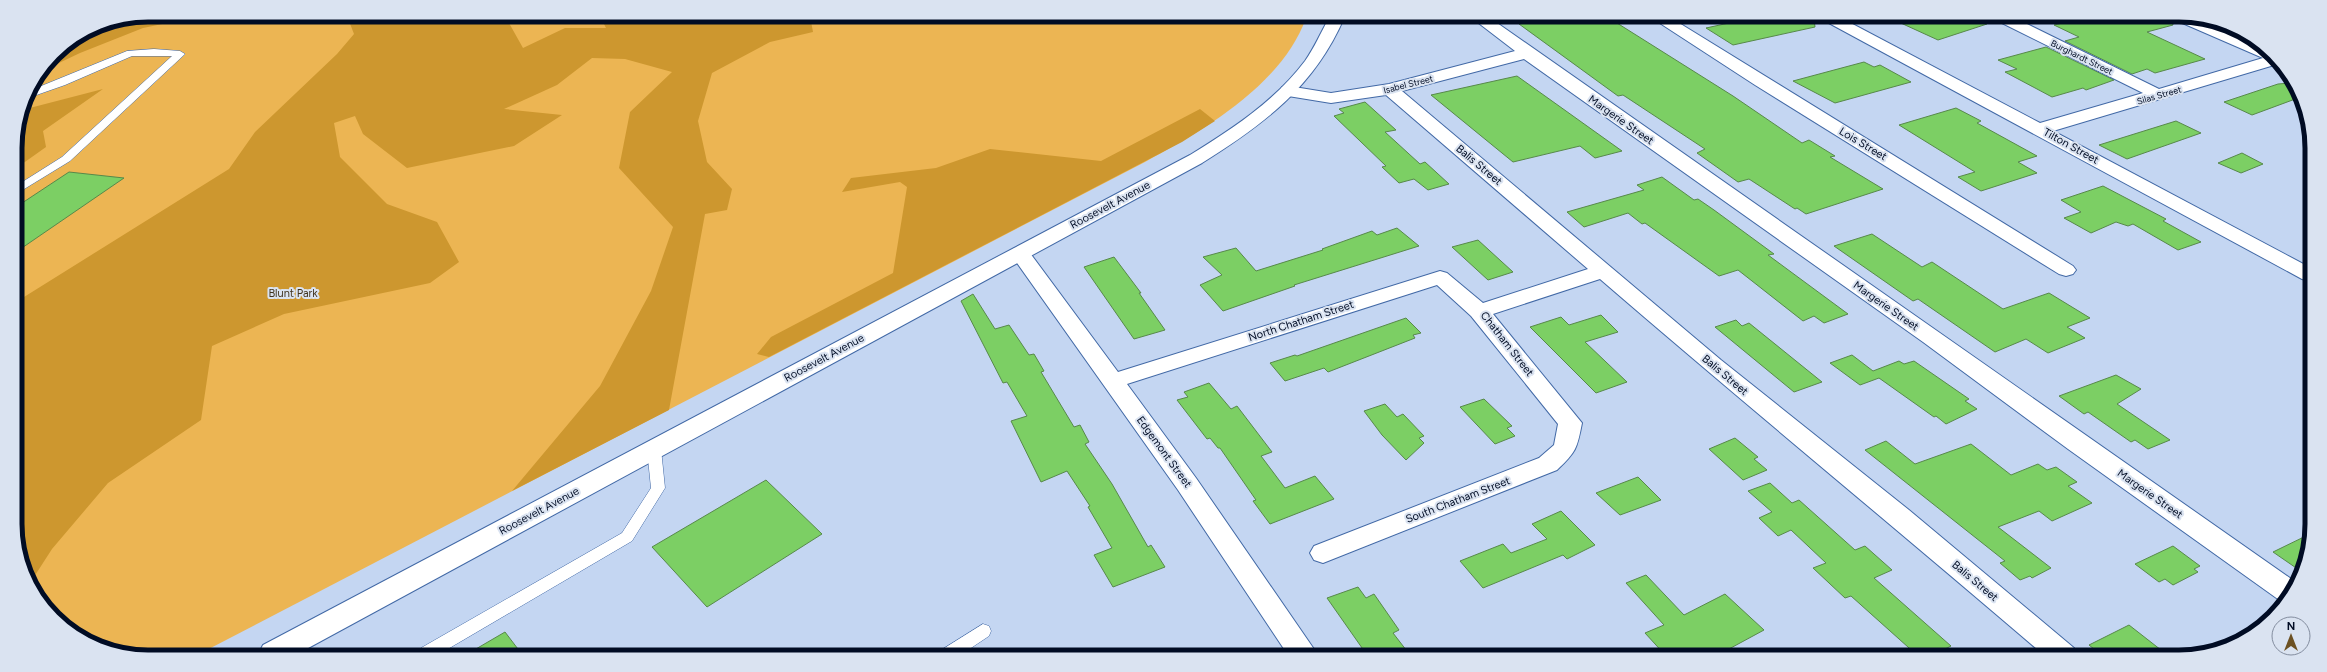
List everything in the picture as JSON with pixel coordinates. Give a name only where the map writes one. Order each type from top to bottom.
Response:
[{"type":"street","name":"Roosevelt Avenue","points":[[279,650],[1196,159],[1252,122],[1288,91],[1312,62],[1334,22]]},
{"type":"street","name":"Margerie Street","points":[[1485,22],[1527,54],[1931,337],[2076,443],[2286,590]]},
{"type":"street","name":"Lois Street","points":[[1666,22],[1779,94],[1903,167],[2066,270]]},
{"type":"street","name":"Tilton Street","points":[[1838,22],[2040,129],[2305,273]]},
{"type":"street","name":"Burghardt Street","points":[[2012,22],[2159,95]]},
{"type":"street","points":[[2194,23],[2258,50]]},
{"type":"street","name":"Isabel Street","points":[[1288,91],[1331,98],[1390,89],[1527,54]]},
{"type":"street","name":"Silas Street","points":[[2040,129],[2159,95],[2269,60]]},
{"type":"street","name":"Balis Street","points":[[1390,89],[1713,365],[1900,517],[2057,650]]},
{"type":"street","name":"Edgemont Street","points":[[1020,253],[1191,490],[1301,650]]},
{"type":"street","name":"Chatham Street","points":[[1570,423],[1479,311],[1604,271]]},
{"type":"street","name":"North Chatham Street","points":[[1113,381],[1440,277],[1479,311]]},
{"type":"street","name":"South Chatham Street","points":[[1323,553],[1548,464],[1565,448],[1570,423]]},
{"type":"lane","points":[[22,187],[66,159],[180,54],[154,52],[130,53],[62,84],[35,93]]},
{"type":"lane","points":[[432,650],[627,537],[658,488],[654,449]]},
{"type":"lane","points":[[955,650],[983,631]]},
{"type":"green space","name":"Blunt Park","points":[[139,22],[1304,22],[1295,42],[1279,64],[1260,85],[1216,120],[1145,162],[207,650],[131,649],[115,646],[92,637],[65,619],[53,607],[35,580],[29,565],[24,549],[22,533],[23,131],[26,115],[35,92],[48,71],[71,48],[85,39],[107,29],[123,24]]},
{"type":"green space","points":[[139,22],[172,22],[143,28],[80,53],[52,66],[71,48],[85,39],[107,29],[123,24]]},
{"type":"green space","points":[[349,22],[508,22],[523,48],[565,28],[606,28],[603,22],[811,22],[813,32],[770,42],[712,73],[698,121],[707,162],[732,189],[727,210],[705,214],[669,410],[512,491],[600,386],[651,291],[673,227],[619,168],[630,112],[672,72],[625,59],[592,58],[557,85],[504,109],[562,115],[514,146],[407,168],[363,134],[355,116],[334,123],[340,157],[387,204],[437,222],[459,262],[430,283],[284,314],[212,346],[201,420],[108,483],[52,549],[34,577],[24,549],[22,533],[22,298],[229,169],[255,132],[337,54],[354,34]]},
{"type":"green space","points":[[103,89],[43,131],[46,147],[22,164],[22,139],[29,108]]},
{"type":"green space","points":[[1200,109],[1215,121],[1182,142],[769,357],[757,354],[771,337],[893,273],[907,187],[900,182],[842,192],[851,178],[936,168],[990,149],[1101,161]]},
{"type":"building","points":[[1530,22],[1615,22],[1733,96],[1802,143],[1809,140],[1835,156],[1830,157],[1883,189],[1806,214],[1797,208],[1795,209],[1749,179],[1738,182],[1697,153],[1705,149],[1623,95],[1618,96],[1519,24]]},
{"type":"building","points":[[1734,22],[1814,22],[1815,27],[1733,45],[1706,28]]},
{"type":"building","points":[[1899,22],[1987,22],[1987,24],[1938,40]]},
{"type":"building","points":[[2067,22],[2172,22],[2173,25],[2147,32],[2205,59],[2155,73],[2147,69],[2132,74],[2065,41],[2079,37],[2054,25]]},
{"type":"building","points":[[2046,47],[2114,80],[2086,90],[2083,88],[2052,97],[2005,72],[2017,69],[1998,60]]},
{"type":"building","points":[[1864,62],[1874,67],[1880,65],[1911,82],[1835,103],[1793,81]]},
{"type":"building","points":[[1517,76],[1622,151],[1595,158],[1580,146],[1513,162],[1431,95]]},
{"type":"building","points":[[2287,83],[2295,99],[2252,115],[2224,102],[2278,84]]},
{"type":"building","points":[[1365,102],[1396,130],[1385,132],[1420,164],[1425,162],[1449,184],[1428,190],[1414,179],[1399,183],[1382,167],[1386,166],[1334,116],[1344,113],[1339,109]]},
{"type":"building","points":[[1956,108],[1981,121],[1977,123],[2037,156],[2018,162],[2037,173],[1981,191],[1958,177],[1975,172],[1899,125]]},
{"type":"building","points":[[2176,121],[2201,133],[2127,159],[2099,145]]},
{"type":"building","points":[[2242,153],[2263,164],[2241,173],[2218,163]]},
{"type":"building","points":[[69,172],[124,178],[22,248],[22,203]]},
{"type":"building","points":[[1662,177],[1694,200],[1698,199],[1714,210],[1774,254],[1768,255],[1848,314],[1824,323],[1814,316],[1803,321],[1738,270],[1719,276],[1645,223],[1642,224],[1628,213],[1584,227],[1567,212],[1644,190],[1637,185]]},
{"type":"building","points":[[2103,186],[2166,219],[2163,221],[2201,242],[2178,250],[2133,224],[2128,226],[2116,222],[2091,233],[2064,218],[2081,212],[2061,200]]},
{"type":"building","points":[[1397,228],[1419,246],[1294,285],[1295,286],[1223,311],[1200,285],[1222,275],[1203,257],[1236,248],[1256,271],[1323,250],[1322,249],[1372,231],[1377,235]]},
{"type":"building","points":[[1872,234],[1922,267],[1932,262],[2003,309],[2049,293],[2090,318],[2067,327],[2085,338],[2048,353],[2026,339],[1995,352],[1918,299],[1913,301],[1834,246]]},
{"type":"building","points":[[1478,240],[1513,272],[1488,280],[1452,247]]},
{"type":"building","points":[[1114,257],[1141,293],[1139,293],[1165,330],[1134,339],[1084,267]]},
{"type":"building","points":[[973,294],[995,329],[1009,325],[1029,355],[1034,354],[1044,371],[1041,372],[1074,427],[1080,425],[1089,442],[1085,444],[1112,484],[1148,547],[1151,545],[1165,567],[1113,587],[1094,555],[1112,548],[1088,507],[1090,506],[1067,471],[1041,482],[1011,421],[1027,416],[1007,382],[1003,383],[961,301]]},
{"type":"building","points":[[1601,315],[1618,332],[1585,342],[1627,382],[1596,393],[1530,327],[1561,317],[1569,325]]},
{"type":"building","points":[[1406,318],[1421,333],[1413,335],[1415,338],[1328,372],[1324,368],[1285,381],[1270,363],[1295,355],[1297,356]]},
{"type":"building","points":[[1736,320],[1742,326],[1749,323],[1822,382],[1794,392],[1715,327]]},
{"type":"building","points":[[1852,355],[1873,371],[1899,361],[1904,364],[1914,361],[1969,399],[1965,401],[1977,409],[1946,424],[1879,378],[1860,385],[1830,363]]},
{"type":"building","points":[[2116,375],[2141,389],[2117,404],[2170,440],[2148,449],[2135,440],[2131,442],[2088,412],[2084,414],[2059,396]]},
{"type":"building","points":[[1209,383],[1231,409],[1237,406],[1272,452],[1261,456],[1285,488],[1315,476],[1334,499],[1270,524],[1253,501],[1256,500],[1220,448],[1218,448],[1210,438],[1207,439],[1177,400],[1188,397],[1184,392]]},
{"type":"building","points":[[1484,399],[1512,426],[1507,428],[1515,436],[1495,444],[1460,407]]},
{"type":"building","points":[[1385,404],[1397,417],[1403,414],[1424,436],[1419,438],[1424,443],[1406,460],[1382,435],[1364,411]]},
{"type":"building","points":[[1735,438],[1758,457],[1754,459],[1767,470],[1743,480],[1709,449]]},
{"type":"building","points":[[1886,441],[1915,464],[1971,444],[2011,475],[2038,464],[2047,470],[2056,467],[2077,482],[2068,486],[2092,503],[2052,521],[2039,511],[1998,527],[2051,568],[2032,578],[2030,576],[2020,580],[2000,563],[2005,561],[1865,450]]},
{"type":"building","points":[[1638,477],[1661,500],[1620,515],[1596,493]]},
{"type":"building","points":[[766,480],[822,534],[707,607],[652,547]]},
{"type":"building","points":[[1770,483],[1792,503],[1799,500],[1855,550],[1865,546],[1892,570],[1874,578],[1951,646],[1943,650],[1911,650],[1851,596],[1845,598],[1813,568],[1826,563],[1791,530],[1778,536],[1759,518],[1772,512],[1748,491]]},
{"type":"building","points":[[1561,511],[1595,545],[1567,559],[1563,555],[1483,588],[1460,561],[1503,544],[1511,553],[1547,539],[1532,524]]},
{"type":"building","points":[[2304,537],[2301,557],[2297,568],[2273,552]]},
{"type":"building","points":[[2173,546],[2200,566],[2194,569],[2198,572],[2173,585],[2165,579],[2159,582],[2135,564]]},
{"type":"building","points":[[1646,575],[1684,615],[1725,594],[1764,630],[1727,650],[1661,650],[1645,633],[1664,625],[1626,583]]},
{"type":"building","points":[[1358,587],[1366,598],[1374,594],[1399,630],[1393,633],[1406,650],[1363,650],[1327,598]]},
{"type":"building","points":[[2129,625],[2161,650],[2095,650],[2089,645]]},
{"type":"building","points":[[505,632],[519,650],[474,650]]}]
